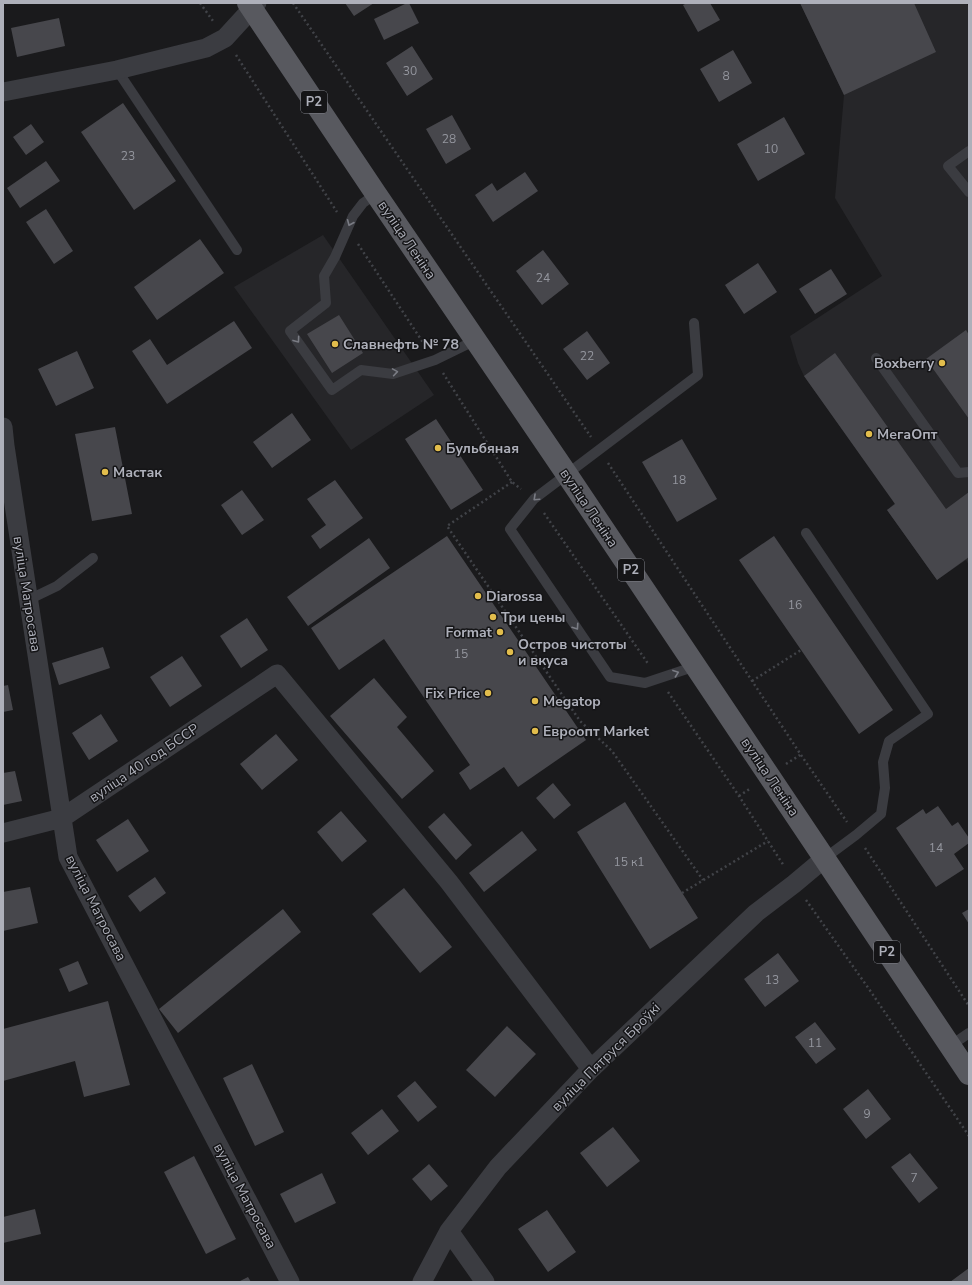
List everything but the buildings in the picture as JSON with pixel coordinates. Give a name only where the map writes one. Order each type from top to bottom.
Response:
[{"type":"main road","name":"вуліца Леніна","points":[[252,5],[376,194],[696,666],[969,1074]]},
{"type":"street","points":[[3,92],[118,70],[206,48],[225,38],[252,5]]},
{"type":"street","name":"вуліца Матросава","points":[[3,427],[4,446],[68,857],[290,1282]]},
{"type":"street","name":"вуліца 40 год БССР","points":[[3,833],[62,818],[277,674],[449,882],[591,1070]]},
{"type":"street","name":"вуліца Пятруся Броўкі","points":[[422,1282],[449,1231],[498,1167],[591,1070],[756,913],[825,858]]},
{"type":"street","points":[[449,1231],[485,1282]]},
{"type":"lane","points":[[118,70],[237,250]]},
{"type":"lane","points":[[969,151],[948,166],[969,192]]},
{"type":"lane","points":[[376,194],[363,203],[353,216],[335,257],[324,276],[326,303],[290,331],[332,390],[361,370],[393,374],[435,360],[476,340]]},
{"type":"lane","points":[[694,323],[698,374],[534,498],[510,529],[610,677],[645,683],[696,666]]},
{"type":"lane","points":[[876,358],[958,473],[969,472]]},
{"type":"lane","points":[[806,534],[928,714],[889,741],[883,762],[885,788],[882,814],[825,858]]},
{"type":"lane","points":[[28,600],[57,586],[93,558]]},
{"type":"lane","points":[[950,1046],[969,1034]]},
{"type":"path","points":[[200,3],[225,38],[435,360],[512,482],[534,498],[739,796],[794,884],[969,1136]]},
{"type":"path","points":[[293,3],[599,449],[969,1006]]},
{"type":"path","points":[[512,482],[447,526],[580,721],[612,752],[703,880]]},
{"type":"path","points":[[752,681],[801,650]]},
{"type":"path","points":[[682,893],[768,841]]},
{"type":"shaded area","points":[[800,3],[966,3],[969,7],[969,565],[966,560],[937,580],[887,510],[895,503],[804,376],[798,363],[790,336],[882,276],[835,198],[844,95]]},
{"type":"shaded area","points":[[323,235],[434,395],[351,450],[234,287]]},
{"type":"place","name":"Славнефть № 78","points":[[335,344]]},
{"type":"place","name":"Boxberry","points":[[942,363]]},
{"type":"place","name":"МегаОпт","points":[[869,434]]},
{"type":"place","name":"Бульбяная","points":[[438,448]]},
{"type":"place","name":"Мастак","points":[[105,472]]},
{"type":"place","name":"Diarossa","points":[[478,596]]},
{"type":"place","name":"Три цены","points":[[493,617]]},
{"type":"place","name":"Format","points":[[500,632]]},
{"type":"place","name":"Остров чистоты и вкуса","points":[[510,652]]},
{"type":"place","name":"Fix Price","points":[[488,693]]},
{"type":"place","name":"Megatop","points":[[535,701]]},
{"type":"place","name":"Евроопт Market","points":[[535,731]]}]
